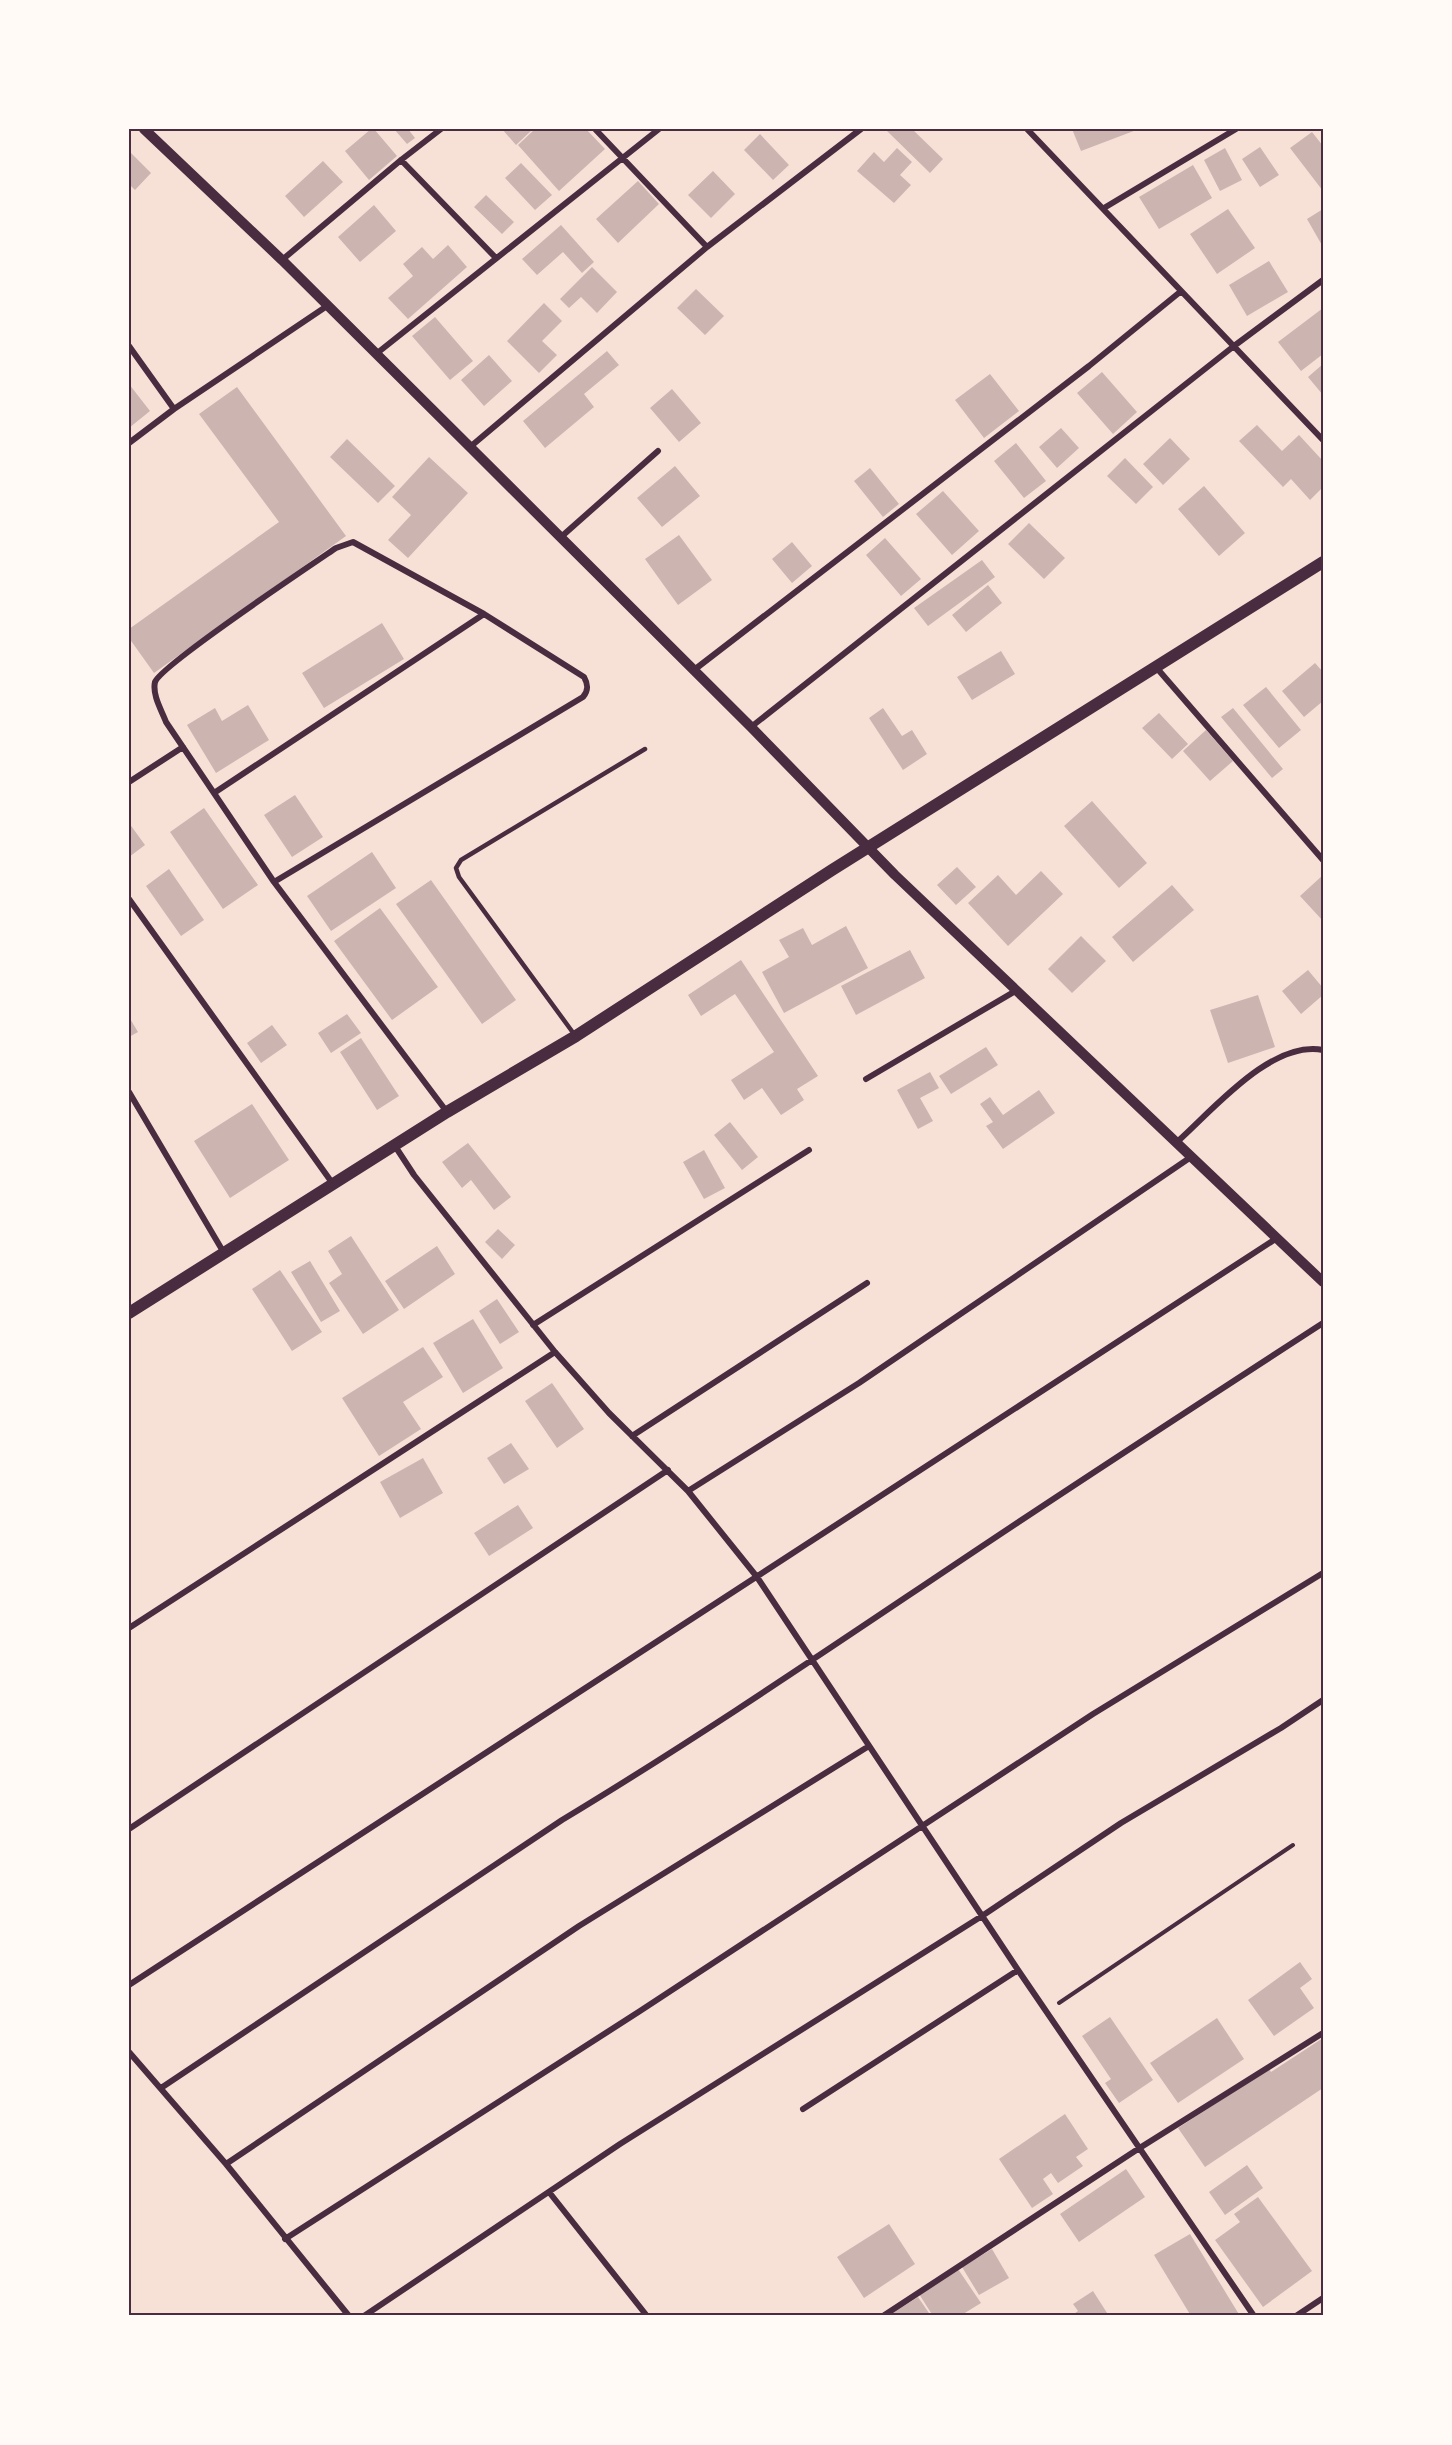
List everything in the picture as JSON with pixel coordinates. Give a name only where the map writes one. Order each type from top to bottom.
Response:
[{"type":"main road","points":[[129,1312],[447,1112],[576,1036],[868,848],[1323,562]]},
{"type":"street","points":[[144,129],[282,260],[561,537],[868,848],[1323,1282]]},
{"type":"street","points":[[282,260],[401,159],[441,129]]},
{"type":"street","points":[[595,129],[707,247]]},
{"type":"street","points":[[376,354],[659,129]]},
{"type":"street","points":[[470,447],[707,247],[861,129]]},
{"type":"street","points":[[1027,129],[1323,440]]},
{"type":"street","points":[[1104,208],[1236,129]]},
{"type":"street","points":[[401,159],[496,258]]},
{"type":"street","points":[[751,727],[1234,346],[1323,280]]},
{"type":"street","points":[[694,670],[1079,374],[1180,292]]},
{"type":"street","points":[[129,443],[174,409],[327,306]]},
{"type":"street","points":[[129,346],[174,409]]},
{"type":"street","points":[[561,537],[658,452]]},
{"type":"street","points":[[274,882],[584,697],[588,688],[584,677],[484,614],[353,542],[336,548],[184,654],[158,676],[155,683],[155,693],[166,722],[274,882],[447,1112]]},
{"type":"street","points":[[214,793],[484,614]]},
{"type":"street","points":[[1155,666],[1323,860]]},
{"type":"street","points":[[129,782],[183,747]]},
{"type":"street","points":[[129,899],[333,1184]]},
{"type":"street","points":[[866,1079],[1017,990]]},
{"type":"street","points":[[1177,1143],[1255,1071],[1281,1055],[1310,1048],[1323,1050]]},
{"type":"street","points":[[129,1092],[224,1253]]},
{"type":"street","points":[[395,1146],[414,1175],[555,1352],[609,1413],[688,1491],[757,1577],[1138,2149],[1254,2316]]},
{"type":"street","points":[[533,1325],[809,1150]]},
{"type":"street","points":[[688,1491],[859,1383],[1192,1156]]},
{"type":"street","points":[[129,1985],[1278,1238]]},
{"type":"street","points":[[632,1436],[867,1283]]},
{"type":"street","points":[[161,2088],[562,1820],[619,1786],[1100,1467],[1323,1323]]},
{"type":"street","points":[[129,1628],[555,1352]]},
{"type":"street","points":[[129,1829],[668,1470]]},
{"type":"street","points":[[285,2239],[1093,1714],[1323,1574]]},
{"type":"street","points":[[364,2316],[620,2144],[982,1916],[1121,1823],[1281,1728],[1323,1700]]},
{"type":"street","points":[[226,2164],[579,1926],[869,1746]]},
{"type":"street","points":[[803,2109],[1018,1970]]},
{"type":"street","points":[[884,2316],[1138,2149],[1323,2033]]},
{"type":"street","points":[[129,2053],[226,2164],[349,2316]]},
{"type":"street","points":[[549,2192],[647,2316]]},
{"type":"street","points":[[1296,2316],[1323,2298]]},
{"type":"lane","points":[[576,1036],[459,878],[456,868],[461,860],[645,748]]},
{"type":"path","points":[[1046,2012],[1293,1845]]},
{"type":"building","points":[[371,129],[374,129],[397,156],[369,180],[345,151]]},
{"type":"building","points":[[394,129],[408,129],[415,138],[407,144]]},
{"type":"building","points":[[502,129],[533,129],[516,145]]},
{"type":"building","points":[[535,129],[586,129],[605,149],[559,191],[518,145]]},
{"type":"building","points":[[889,129],[912,129],[943,159],[930,173],[887,131]]},
{"type":"building","points":[[1072,129],[1139,129],[1081,151]]},
{"type":"building","points":[[1312,132],[1323,146],[1323,191],[1290,148]]},
{"type":"building","points":[[760,134],[789,165],[773,180],[744,150]]},
{"type":"building","points":[[1260,147],[1279,175],[1260,187],[1242,159]]},
{"type":"building","points":[[897,148],[912,162],[900,175],[911,185],[894,203],[857,171],[874,152],[884,162]]},
{"type":"building","points":[[1225,148],[1242,180],[1220,191],[1204,160]]},
{"type":"building","points":[[129,151],[151,173],[135,190],[129,184]]},
{"type":"building","points":[[323,161],[343,182],[304,217],[285,196]]},
{"type":"building","points":[[521,163],[552,195],[535,210],[505,178]]},
{"type":"building","points":[[1193,165],[1212,198],[1159,229],[1139,197]]},
{"type":"building","points":[[713,171],[735,194],[711,218],[688,195]]},
{"type":"building","points":[[638,181],[659,204],[618,243],[596,219]]},
{"type":"building","points":[[486,195],[514,222],[502,234],[474,207]]},
{"type":"building","points":[[374,205],[396,231],[360,262],[338,237]]},
{"type":"building","points":[[1228,209],[1255,248],[1217,274],[1190,234]]},
{"type":"building","points":[[1323,209],[1323,247],[1307,219]]},
{"type":"building","points":[[561,225],[594,262],[582,273],[563,252],[537,275],[522,259]]},
{"type":"building","points":[[448,245],[467,267],[408,319],[388,298],[413,276],[403,264],[422,247],[433,259]]},
{"type":"building","points":[[1269,261],[1288,292],[1247,316],[1229,285]]},
{"type":"building","points":[[592,267],[617,292],[597,313],[581,297],[569,308],[560,299]]},
{"type":"building","points":[[696,289],[724,316],[705,335],[677,308]]},
{"type":"building","points":[[544,303],[562,321],[542,341],[557,355],[539,373],[507,341]]},
{"type":"building","points":[[1323,308],[1323,354],[1301,371],[1278,342]]},
{"type":"building","points":[[435,317],[473,361],[450,380],[412,336]]},
{"type":"building","points":[[607,351],[619,365],[584,394],[594,407],[545,448],[523,421]]},
{"type":"building","points":[[489,355],[512,381],[484,406],[461,380]]},
{"type":"building","points":[[1323,364],[1323,395],[1308,377]]},
{"type":"building","points":[[1102,372],[1137,412],[1113,434],[1077,393]]},
{"type":"building","points":[[990,374],[1019,411],[984,438],[955,400]]},
{"type":"building","points":[[129,384],[150,411],[129,428]]},
{"type":"building","points":[[237,387],[346,536],[154,673],[129,638],[129,629],[279,522],[199,414]]},
{"type":"building","points":[[672,389],[701,423],[679,442],[650,408]]},
{"type":"building","points":[[1257,425],[1282,451],[1299,435],[1323,461],[1323,487],[1310,500],[1291,479],[1283,487],[1239,441]]},
{"type":"building","points":[[1061,428],[1079,448],[1057,468],[1039,447]]},
{"type":"building","points":[[1170,438],[1190,459],[1163,485],[1143,464]]},
{"type":"building","points":[[347,439],[395,486],[378,503],[330,457]]},
{"type":"building","points":[[1016,443],[1046,481],[1024,498],[994,461]]},
{"type":"building","points":[[429,457],[468,493],[408,558],[388,540],[411,515],[392,497]]},
{"type":"building","points":[[1125,458],[1153,487],[1136,504],[1107,476]]},
{"type":"building","points":[[675,466],[700,496],[662,527],[637,498]]},
{"type":"building","points":[[870,468],[899,504],[883,517],[854,481]]},
{"type":"building","points":[[1204,486],[1245,533],[1219,556],[1178,509]]},
{"type":"building","points":[[943,491],[979,531],[952,555],[916,514]]},
{"type":"building","points":[[1029,523],[1065,558],[1044,579],[1008,544]]},
{"type":"building","points":[[679,535],[712,580],[678,605],[645,559]]},
{"type":"building","points":[[885,538],[921,579],[901,596],[866,555]]},
{"type":"building","points":[[792,542],[812,566],[792,583],[772,559]]},
{"type":"building","points":[[982,560],[995,577],[928,626],[914,608]]},
{"type":"building","points":[[988,585],[1002,603],[966,632],[952,615]]},
{"type":"building","points":[[382,623],[404,659],[324,708],[302,673]]},
{"type":"building","points":[[1001,651],[1015,674],[972,700],[957,677]]},
{"type":"building","points":[[1315,663],[1323,672],[1323,701],[1304,717],[1282,691]]},
{"type":"building","points":[[1266,687],[1301,730],[1279,748],[1243,705]]},
{"type":"building","points":[[248,705],[269,740],[216,773],[187,725],[215,708],[222,721]]},
{"type":"building","points":[[883,708],[902,736],[912,730],[927,754],[903,770],[869,718]]},
{"type":"building","points":[[1233,708],[1283,769],[1272,778],[1221,717]]},
{"type":"building","points":[[1159,713],[1188,744],[1172,759],[1142,728]]},
{"type":"building","points":[[1206,730],[1233,761],[1210,781],[1183,751]]},
{"type":"building","points":[[295,795],[323,837],[292,857],[264,815]]},
{"type":"building","points":[[1092,801],[1147,863],[1119,888],[1064,826]]},
{"type":"building","points":[[204,808],[258,885],[223,909],[170,832]]},
{"type":"building","points":[[129,823],[145,845],[129,857]]},
{"type":"building","points":[[372,852],[396,888],[331,931],[307,896]]},
{"type":"building","points":[[957,867],[976,887],[956,905],[937,885]]},
{"type":"building","points":[[169,869],[204,920],[181,936],[146,886]]},
{"type":"building","points":[[1041,871],[1063,894],[1008,946],[968,903],[998,875],[1016,895]]},
{"type":"building","points":[[1323,875],[1323,921],[1300,896]]},
{"type":"building","points":[[431,880],[516,1000],[482,1024],[396,904]]},
{"type":"building","points":[[1172,885],[1194,910],[1133,962],[1112,937]]},
{"type":"building","points":[[380,908],[438,987],[392,1020],[334,941]]},
{"type":"building","points":[[846,926],[868,968],[784,1013],[762,972],[789,957],[779,940],[803,928],[812,945]]},
{"type":"building","points":[[1081,936],[1106,961],[1072,993],[1048,969]]},
{"type":"building","points":[[910,950],[925,978],[856,1015],[841,986]]},
{"type":"building","points":[[741,960],[818,1076],[797,1089],[804,1100],[781,1115],[762,1088],[744,1100],[731,1080],[774,1052],[735,994],[701,1016],[688,995]]},
{"type":"building","points":[[1308,970],[1323,988],[1323,995],[1301,1014],[1282,991]]},
{"type":"building","points":[[1258,995],[1275,1047],[1228,1063],[1210,1010]]},
{"type":"building","points":[[347,1014],[361,1033],[331,1053],[318,1033]]},
{"type":"building","points":[[129,1017],[138,1032],[129,1037]]},
{"type":"building","points":[[272,1025],[287,1045],[261,1063],[247,1043]]},
{"type":"building","points":[[361,1038],[399,1096],[377,1110],[340,1052]]},
{"type":"building","points":[[986,1047],[998,1065],[951,1094],[939,1076]]},
{"type":"building","points":[[930,1072],[939,1088],[920,1098],[933,1121],[918,1129],[897,1090]]},
{"type":"building","points":[[1039,1090],[1055,1113],[1003,1149],[986,1126],[993,1122],[980,1104],[990,1097],[1003,1115]]},
{"type":"building","points":[[252,1104],[289,1160],[230,1198],[194,1141]]},
{"type":"building","points":[[730,1122],[758,1157],[742,1170],[714,1135]]},
{"type":"building","points":[[468,1143],[511,1197],[494,1210],[471,1180],[462,1188],[442,1162]]},
{"type":"building","points":[[704,1150],[725,1188],[704,1199],[683,1162]]},
{"type":"building","points":[[498,1229],[515,1245],[502,1259],[485,1242]]},
{"type":"building","points":[[351,1236],[399,1310],[363,1334],[329,1283],[342,1274],[328,1251]]},
{"type":"building","points":[[437,1246],[455,1274],[404,1309],[385,1281]]},
{"type":"building","points":[[310,1261],[340,1311],[321,1322],[291,1272]]},
{"type":"building","points":[[280,1270],[322,1332],[292,1351],[252,1289]]},
{"type":"building","points":[[497,1299],[519,1332],[500,1344],[479,1311]]},
{"type":"building","points":[[473,1319],[503,1368],[463,1393],[433,1343]]},
{"type":"building","points":[[423,1347],[443,1377],[403,1402],[421,1429],[379,1456],[342,1398]]},
{"type":"building","points":[[552,1383],[584,1429],[557,1448],[525,1401]]},
{"type":"building","points":[[511,1443],[529,1469],[504,1484],[487,1458]]},
{"type":"building","points":[[423,1458],[443,1493],[400,1518],[380,1482]]},
{"type":"building","points":[[518,1505],[533,1528],[489,1556],[474,1533]]},
{"type":"building","points":[[1300,1962],[1312,1979],[1300,1988],[1314,2008],[1274,2036],[1248,2000]]},
{"type":"building","points":[[1110,2017],[1153,2080],[1119,2103],[1105,2083],[1111,2079],[1082,2036]]},
{"type":"building","points":[[1217,2018],[1244,2059],[1178,2103],[1150,2063]]},
{"type":"building","points":[[1323,2038],[1323,2088],[1205,2167],[1178,2128],[1269,2069],[1271,2072]]},
{"type":"building","points":[[1065,2114],[1088,2149],[1076,2157],[1083,2166],[1058,2183],[1051,2173],[1043,2179],[1053,2194],[1032,2208],[999,2159]]},
{"type":"building","points":[[1247,2165],[1263,2188],[1225,2215],[1209,2192]]},
{"type":"building","points":[[1126,2169],[1145,2197],[1079,2242],[1060,2214]]},
{"type":"building","points":[[1258,2197],[1312,2271],[1263,2307],[1215,2240],[1240,2222],[1234,2214]]},
{"type":"building","points":[[889,2224],[915,2264],[864,2298],[837,2257]]},
{"type":"building","points":[[1190,2234],[1240,2316],[1191,2316],[1154,2255]]},
{"type":"building","points":[[992,2249],[1009,2278],[979,2295],[962,2267]]},
{"type":"building","points":[[958,2269],[981,2303],[960,2316],[933,2316],[919,2294]]},
{"type":"building","points":[[1093,2291],[1109,2316],[1071,2316],[1078,2311],[1073,2304]]},
{"type":"building","points":[[918,2297],[931,2316],[888,2316],[893,2313]]}]
